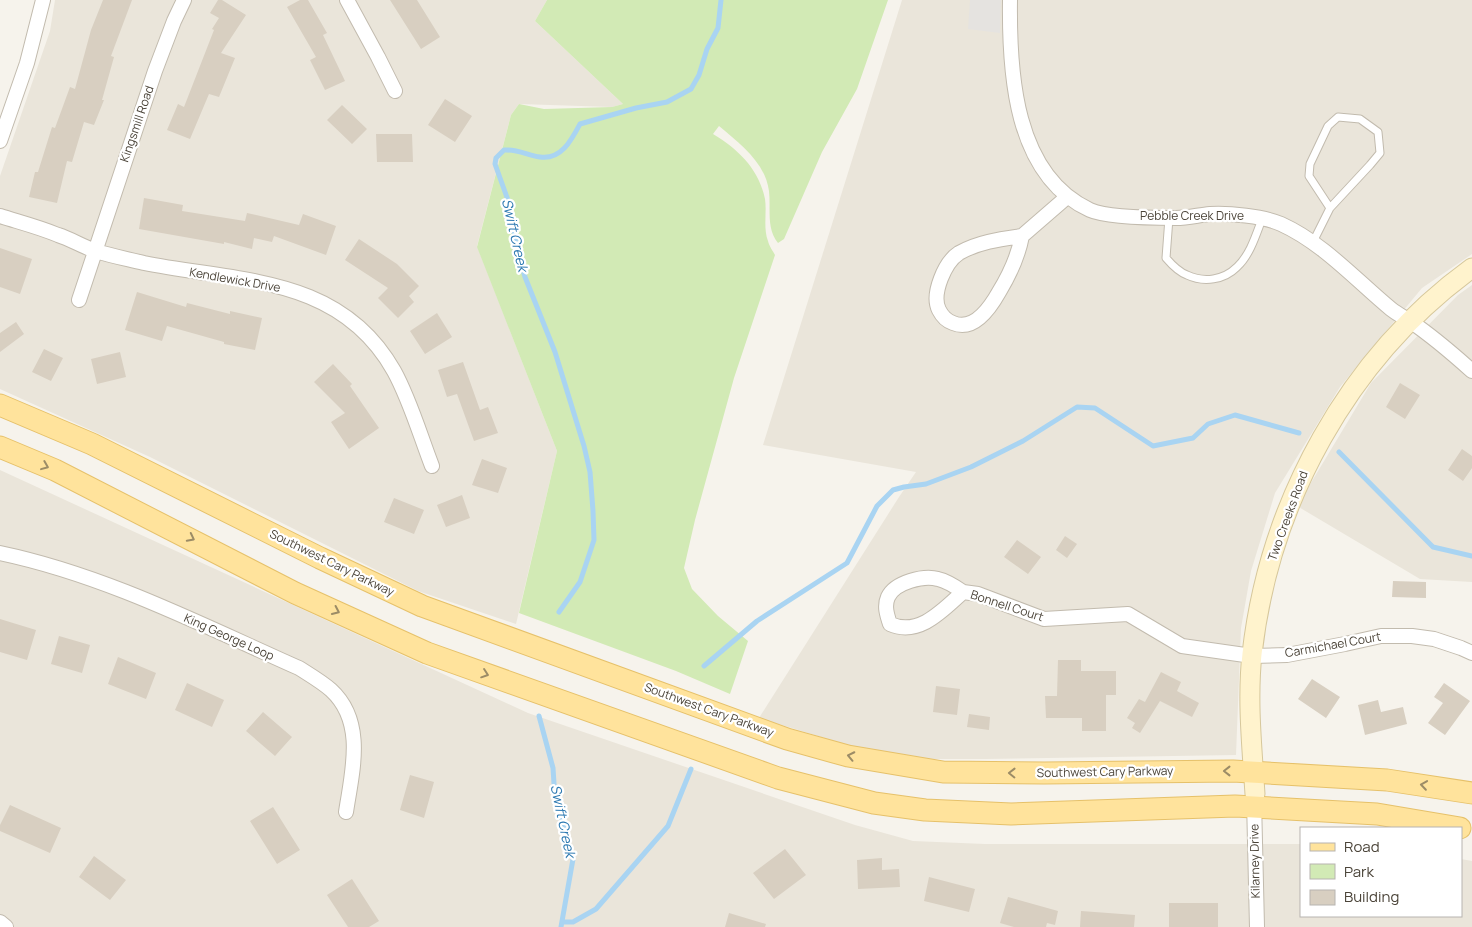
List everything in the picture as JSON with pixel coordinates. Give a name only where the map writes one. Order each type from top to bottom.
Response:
[{"type":"main road","name":"Southwest Cary Parkway","points":[[0,405],[92,444],[320,558],[422,606],[787,739],[848,756],[943,772],[1233,771],[1387,780],[1472,793]]},
{"type":"main road","points":[[0,447],[55,470],[296,592],[427,653],[778,778],[874,803],[925,810],[1011,814],[1226,806],[1254,801],[1377,814],[1454,827]]},
{"type":"street","points":[[0,141],[27,63],[42,0]]},
{"type":"street","name":"Kingsmill Road","points":[[95,251],[155,71],[184,0]]},
{"type":"street","points":[[347,0],[394,91]]},
{"type":"street","name":"Pebble Creek Drive","points":[[1010,0],[1011,70],[1022,122],[1034,154],[1045,173],[1067,197],[1092,211],[1116,215],[1169,218],[1211,214],[1245,215],[1280,223],[1313,242],[1393,310],[1410,320],[1472,371]]},
{"type":"street","points":[[1022,236],[1019,252],[1011,272],[988,308],[975,321],[968,324],[956,324],[947,320],[938,310],[937,298],[938,285],[950,262],[958,254],[970,248],[997,239],[1022,236],[1067,197]]},
{"type":"street","name":"Kendlewick Drive","points":[[0,216],[58,235],[95,251],[143,263],[260,282],[302,293],[330,306],[352,322],[368,337],[394,371],[404,391],[432,466]]},
{"type":"street","points":[[79,300],[95,251]]},
{"type":"street","name":"Two Creeks Road","points":[[1254,801],[1251,706],[1252,656],[1266,576],[1296,488],[1323,435],[1346,398],[1380,353],[1410,320],[1472,268]]},
{"type":"street","name":"King George Loop","points":[[0,554],[67,570],[124,591],[299,668],[319,681],[332,691],[345,706],[354,738],[346,812]]},
{"type":"street","name":"Bonnell Court","points":[[963,592],[930,620],[919,626],[899,627],[890,624],[886,611],[888,596],[900,586],[912,580],[937,578],[963,592],[978,594],[1044,619],[1128,614],[1182,646],[1252,656]]},
{"type":"street","name":"Carmichael Court","points":[[1252,656],[1287,655],[1381,636],[1412,636],[1434,639],[1472,653]]},
{"type":"street","name":"Kilarney Drive","points":[[1254,801],[1257,927]]},
{"type":"street","points":[[0,922],[6,927]]},
{"type":"lane","points":[[1313,242],[1330,208],[1380,153],[1378,132],[1360,119],[1338,117],[1328,126],[1310,164],[1310,176],[1330,208]]},
{"type":"lane","points":[[1169,218],[1166,258],[1175,268],[1187,276],[1208,280],[1223,277],[1238,267],[1250,248],[1262,219]]},
{"type":"shaded area","points":[[55,0],[547,0],[535,21],[623,104],[612,107],[519,104],[511,115],[477,246],[557,451],[516,624],[418,591],[150,457],[0,389],[0,176],[50,31]]},
{"type":"shaded area","points":[[902,0],[1472,0],[1472,254],[1422,288],[1340,387],[1275,493],[1251,571],[1241,628],[1236,755],[911,759],[851,746],[759,718],[916,472],[763,445]]},
{"type":"shaded area","points":[[970,0],[1001,0],[1000,33],[968,29]]},
{"type":"shaded area","points":[[1472,285],[1472,582],[1420,579],[1297,506],[1371,383],[1458,295]]},
{"type":"shaded area","points":[[0,470],[528,713],[855,825],[913,841],[985,844],[1300,844],[1300,917],[1462,917],[1462,859],[1472,861],[1472,927],[0,927]]},
{"type":"green space","points":[[547,0],[888,0],[857,89],[822,152],[784,239],[778,243],[770,225],[767,181],[757,162],[719,126],[713,134],[739,153],[758,178],[765,199],[767,236],[769,245],[775,255],[734,378],[695,520],[684,568],[692,589],[718,616],[748,641],[730,694],[676,671],[519,613],[557,451],[477,247],[511,115],[519,104],[544,109],[612,107],[623,104],[535,21]]},
{"type":"building","points":[[103,0],[132,0],[111,56],[114,57],[102,100],[104,100],[94,125],[84,122],[72,162],[67,161],[57,203],[29,197],[35,172],[38,172],[52,127],[55,128],[70,87],[75,89],[91,30]]},
{"type":"building","points":[[218,0],[222,0],[246,15],[221,53],[235,58],[219,97],[209,94],[190,139],[167,130],[178,104],[184,107],[214,30],[212,29],[219,18],[210,13]]},
{"type":"building","points":[[300,0],[308,0],[327,33],[323,35],[345,81],[325,90],[310,60],[316,57],[287,7]]},
{"type":"building","points":[[390,0],[417,0],[440,37],[421,49]]},
{"type":"building","points":[[445,99],[472,116],[455,142],[428,125]]},
{"type":"building","points":[[342,105],[367,129],[352,144],[327,120]]},
{"type":"building","points":[[376,134],[412,134],[413,162],[377,162]]},
{"type":"building","points":[[144,198],[183,205],[182,211],[245,221],[247,213],[299,225],[303,214],[336,226],[326,255],[274,236],[272,242],[254,238],[252,249],[224,242],[224,244],[139,229]]},
{"type":"building","points":[[359,239],[397,264],[419,286],[409,296],[414,302],[398,318],[378,298],[388,288],[345,260]]},
{"type":"building","points":[[0,248],[32,259],[20,294],[0,287]]},
{"type":"building","points":[[137,292],[186,307],[187,303],[230,314],[230,311],[262,318],[255,350],[224,344],[224,342],[167,326],[162,341],[125,330]]},
{"type":"building","points":[[437,313],[452,337],[425,354],[410,331]]},
{"type":"building","points":[[16,322],[24,334],[0,352],[0,333]]},
{"type":"building","points":[[44,349],[63,358],[51,381],[32,372]]},
{"type":"building","points":[[120,352],[126,377],[97,384],[91,359]]},
{"type":"building","points":[[463,362],[480,410],[488,407],[498,433],[474,441],[457,394],[447,397],[438,370]]},
{"type":"building","points":[[333,364],[352,384],[350,386],[379,428],[349,449],[331,422],[345,413],[314,382]]},
{"type":"building","points":[[1400,383],[1420,395],[1405,419],[1386,407]]},
{"type":"building","points":[[1462,449],[1472,456],[1472,468],[1463,481],[1448,470]]},
{"type":"building","points":[[482,459],[507,468],[498,493],[472,485]]},
{"type":"building","points":[[462,495],[470,518],[446,527],[437,505]]},
{"type":"building","points":[[394,498],[424,510],[414,534],[384,522]]},
{"type":"building","points":[[1065,536],[1077,544],[1067,558],[1056,550]]},
{"type":"building","points":[[1017,540],[1041,557],[1028,574],[1004,557]]},
{"type":"building","points":[[1393,581],[1426,582],[1426,598],[1392,597]]},
{"type":"building","points":[[0,619],[36,630],[27,660],[0,652]]},
{"type":"building","points":[[59,636],[90,645],[82,673],[51,664]]},
{"type":"building","points":[[118,657],[156,673],[146,699],[108,684]]},
{"type":"building","points":[[1058,660],[1081,660],[1081,671],[1116,671],[1116,695],[1106,695],[1106,731],[1082,731],[1082,718],[1046,718],[1045,696],[1057,696]]},
{"type":"building","points":[[1161,672],[1181,682],[1177,691],[1199,703],[1192,717],[1160,701],[1140,733],[1132,728],[1135,723],[1127,718],[1139,699],[1145,702]]},
{"type":"building","points":[[1312,679],[1340,697],[1326,718],[1298,699]]},
{"type":"building","points":[[187,683],[224,700],[212,727],[175,710]]},
{"type":"building","points":[[1444,683],[1470,701],[1445,735],[1428,723],[1443,703],[1434,697]]},
{"type":"building","points":[[936,686],[960,689],[957,715],[933,712]]},
{"type":"building","points":[[1378,700],[1381,712],[1403,707],[1407,724],[1365,735],[1358,705]]},
{"type":"building","points":[[263,712],[292,737],[275,756],[246,731]]},
{"type":"building","points":[[969,714],[990,717],[989,730],[967,727]]},
{"type":"building","points":[[410,775],[434,782],[424,818],[400,810]]},
{"type":"building","points":[[10,805],[61,828],[50,853],[0,831],[0,825]]},
{"type":"building","points":[[273,807],[300,850],[277,864],[250,821]]},
{"type":"building","points":[[785,849],[806,875],[774,899],[753,873]]},
{"type":"building","points":[[94,856],[126,880],[110,900],[79,877]]},
{"type":"building","points":[[882,858],[882,870],[899,869],[900,887],[858,889],[857,860]]},
{"type":"building","points":[[929,877],[975,889],[969,912],[924,901]]},
{"type":"building","points":[[352,879],[379,921],[369,927],[348,927],[327,895]]},
{"type":"building","points":[[1008,897],[1058,911],[1055,925],[1047,923],[1046,927],[1014,927],[1000,923]]},
{"type":"building","points":[[1169,903],[1218,903],[1218,927],[1169,927]]},
{"type":"building","points":[[1081,911],[1135,915],[1134,927],[1080,927]]},
{"type":"building","points":[[729,913],[766,924],[765,927],[725,927]]},
{"type":"waterway","name":"Swift Creek","points":[[559,612],[580,582],[594,540],[590,472],[584,446],[555,352],[525,277],[517,248],[509,203],[495,164],[496,158],[504,150],[513,150],[540,157],[554,156],[569,143],[580,124],[636,108],[667,102],[691,89],[699,75],[707,49],[718,28],[721,0]]},
{"type":"waterway","points":[[704,666],[757,621],[847,563],[877,506],[893,490],[926,484],[971,467],[1023,441],[1077,407],[1095,408],[1153,446],[1193,438],[1208,424],[1235,415],[1299,433]]},
{"type":"waterway","points":[[1339,452],[1433,547],[1472,556]]},
{"type":"waterway","name":"Swift Creek","points":[[539,716],[553,768],[555,799],[573,859],[561,927]]},
{"type":"waterway","points":[[562,922],[573,922],[596,909],[668,826],[691,769]]}]
